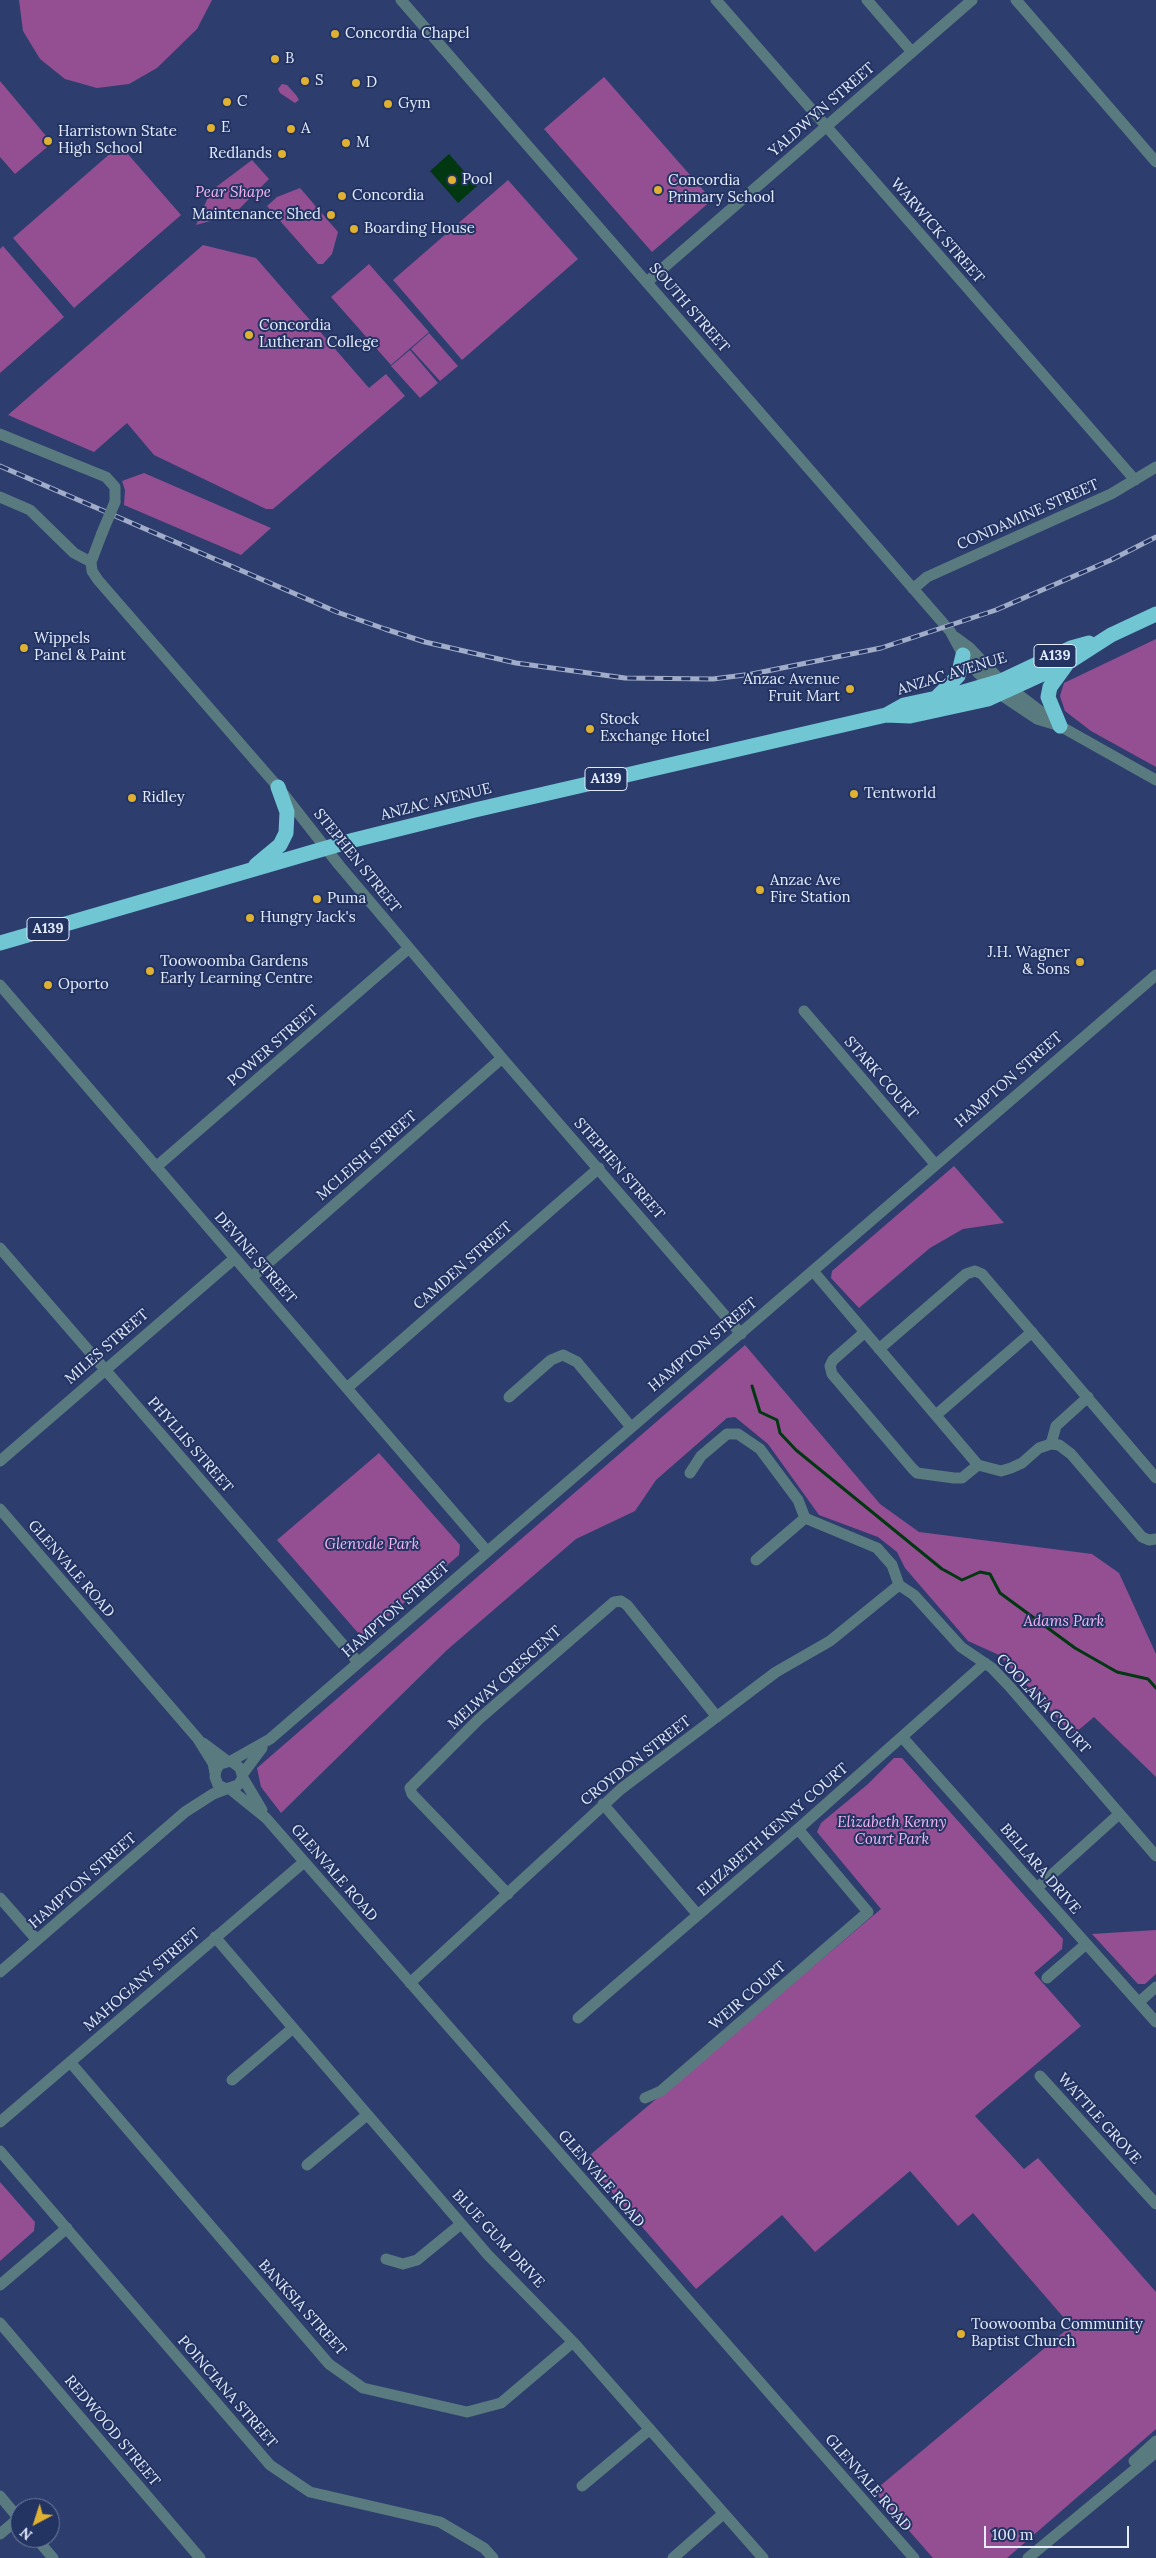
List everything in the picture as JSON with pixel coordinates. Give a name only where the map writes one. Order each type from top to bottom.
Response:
[{"type":"highway","name":"ANZAC AVENUE","points":[[0,943],[327,848],[475,810],[886,715],[910,716],[1001,687],[1069,662],[1111,636],[1156,614]]},
{"type":"highway","name":"ANZAC AVENUE","points":[[886,715],[904,705],[1001,687],[1071,648],[1111,636]]},
{"type":"highway","points":[[935,698],[958,676],[963,655]]},
{"type":"highway","points":[[1060,726],[1048,697],[1050,687],[1069,662]]},
{"type":"highway","points":[[239,874],[264,861],[280,845],[286,835],[287,812],[278,787]]},
{"type":"street","name":"SOUTH STREET","points":[[401,0],[955,637],[970,648],[1001,687]]},
{"type":"street","name":"WARWICK STREET","points":[[716,0],[1135,480]]},
{"type":"street","points":[[866,0],[912,52]]},
{"type":"street","name":"YALDWYN STREET","points":[[646,282],[972,0]]},
{"type":"street","points":[[1016,0],[1156,162]]},
{"type":"street","points":[[0,434],[106,477],[115,487],[115,502],[91,562],[74,553],[30,510],[0,497]]},
{"type":"street","name":"CONDAMINE STREET","points":[[913,589],[927,577],[1111,494],[1156,467]]},
{"type":"street","name":"STEPHEN STREET","points":[[91,562],[92,571],[98,580],[278,787],[409,948],[502,1058],[741,1334]]},
{"type":"street","name":"SOUTH STREET","points":[[955,637],[963,655],[1001,687],[1060,726],[1156,780]]},
{"type":"street","name":"POWER STREET","points":[[156,1167],[409,948]]},
{"type":"street","name":"HAMPTON STREET","points":[[229,1761],[270,1739],[1156,975]]},
{"type":"street","name":"DEVINE STREET","points":[[0,986],[487,1551]]},
{"type":"street","name":"STARK COURT","points":[[804,1011],[935,1164]]},
{"type":"street","name":"MCLEISH STREET","points":[[252,1277],[502,1058]]},
{"type":"street","name":"CAMDEN STREET","points":[[347,1388],[599,1168]]},
{"type":"street","name":"PHYLLIS STREET","points":[[0,1248],[358,1662]]},
{"type":"street","name":"MILES STREET","points":[[0,1461],[104,1369],[235,1258]]},
{"type":"street","points":[[813,1271],[978,1465],[1001,1471],[1022,1463],[1039,1448],[1051,1444],[1059,1445],[1071,1454],[1142,1537],[1149,1540],[1156,1539]]},
{"type":"street","points":[[880,1349],[966,1274],[975,1271],[982,1274],[1156,1478]]},
{"type":"street","points":[[865,1332],[833,1360],[830,1366],[832,1374],[917,1472],[962,1478],[978,1465]]},
{"type":"street","points":[[936,1415],[1032,1332]]},
{"type":"street","points":[[509,1397],[551,1360],[563,1354],[578,1362],[631,1426]]},
{"type":"street","points":[[1051,1444],[1056,1426],[1088,1398]]},
{"type":"street","points":[[690,1473],[701,1456],[727,1434],[738,1434],[760,1449],[798,1500],[805,1518],[756,1560]]},
{"type":"street","name":"GLENVALE ROAD","points":[[0,1509],[198,1739],[213,1763],[215,1775]]},
{"type":"street","name":"COOLANA COURT","points":[[805,1518],[877,1548],[892,1565],[899,1585],[914,1595],[961,1647],[985,1663],[1010,1687],[1093,1780],[1118,1815],[1156,1856]]},
{"type":"street","name":"CROYDON STREET","points":[[410,1982],[508,1894],[602,1804],[776,1672],[830,1641],[899,1585]]},
{"type":"street","name":"MELWAY CRESCENT","points":[[508,1894],[412,1794],[410,1788],[479,1718],[614,1602],[621,1601],[627,1605],[717,1717]]},
{"type":"street","name":"ELIZABETH KENNY COURT","points":[[578,2018],[798,1829],[985,1663]]},
{"type":"street","name":"BELLARA DRIVE","points":[[902,1737],[1156,2022]]},
{"type":"street","name":"GLENVALE ROAD","points":[[198,1739],[229,1761]]},
{"type":"street","name":"HAMPTON STREET","points":[[243,1777],[270,1739]]},
{"type":"street","points":[[229,1761],[238,1765],[243,1777],[238,1786],[228,1789],[218,1785],[215,1775],[218,1766],[229,1761]]},
{"type":"street","name":"HAMPTON STREET","points":[[185,1812],[215,1775]]},
{"type":"street","name":"GLENVALE ROAD","points":[[243,1777],[266,1818],[914,2558]]},
{"type":"street","name":"HAMPTON STREET","points":[[0,1972],[185,1812],[213,1794],[228,1789]]},
{"type":"street","name":"GLENVALE ROAD","points":[[228,1789],[266,1818]]},
{"type":"street","points":[[602,1804],[698,1915]]},
{"type":"street","points":[[1037,1888],[1118,1815]]},
{"type":"street","name":"WEIR COURT","points":[[644,2098],[661,2091],[868,1912],[798,1829]]},
{"type":"street","name":"MAHOGANY STREET","points":[[0,2122],[304,1862]]},
{"type":"street","points":[[0,1898],[37,1940]]},
{"type":"street","name":"BLUE GUM DRIVE","points":[[215,1937],[461,2224],[573,2342],[762,2558]]},
{"type":"street","points":[[1046,1978],[1086,1944]]},
{"type":"street","points":[[1139,2002],[1156,1988]]},
{"type":"street","points":[[232,2080],[292,2028]]},
{"type":"street","name":"BANKSIA STREET","points":[[70,2062],[329,2364],[363,2388],[467,2412],[501,2403],[573,2342]]},
{"type":"street","name":"WATTLE GROVE","points":[[1040,2076],[1156,2204]]},
{"type":"street","points":[[307,2166],[367,2114]]},
{"type":"street","name":"POINCIANA STREET","points":[[0,2151],[270,2466],[310,2492],[440,2522],[484,2548],[493,2558]]},
{"type":"street","points":[[386,2259],[403,2264],[417,2260],[461,2224]]},
{"type":"street","points":[[0,2285],[66,2228]]},
{"type":"street","name":"REDWOOD STREET","points":[[0,2323],[200,2558]]},
{"type":"street","points":[[582,2486],[650,2429]]},
{"type":"street","points":[[1077,2516],[1156,2441]]},
{"type":"street","points":[[1028,2558],[1156,2452]]},
{"type":"street","points":[[0,2496],[10,2508]]},
{"type":"street","points":[[673,2558],[723,2514]]},
{"type":"street","points":[[0,2534],[10,2526]]},
{"type":"street","points":[[45,2548],[54,2558]]},
{"type":"green space","points":[[19,0],[212,0],[197,29],[157,68],[129,84],[97,88],[65,79],[40,59],[23,31]]},
{"type":"green space","points":[[604,77],[712,200],[652,252],[544,129]]},
{"type":"green space","points":[[0,81],[52,143],[15,174],[0,157]]},
{"type":"green space","points":[[282,84],[287,85],[299,100],[295,103],[280,93],[278,89]]},
{"type":"green space","points":[[120,145],[181,215],[74,308],[13,238]]},
{"type":"green space","name":"Pear Shape","points":[[252,160],[269,179],[237,211],[228,216],[196,225],[209,195],[216,187]]},
{"type":"green space","points":[[508,180],[578,259],[462,360],[393,280]]},
{"type":"green space","points":[[300,188],[338,232],[332,254],[323,264],[318,264],[267,206],[277,197]]},
{"type":"green space","points":[[203,245],[256,258],[369,388],[386,374],[405,396],[273,509],[266,509],[154,455],[127,423],[94,452],[8,415]]},
{"type":"green space","points":[[3,246],[64,317],[0,373],[0,249]]},
{"type":"green space","points":[[369,264],[429,332],[391,365],[331,297]]},
{"type":"green space","points":[[429,333],[458,366],[440,381],[411,349]]},
{"type":"green space","points":[[410,350],[438,383],[420,398],[391,366]]},
{"type":"green space","points":[[144,473],[271,528],[241,555],[124,505],[125,490],[122,481]]},
{"type":"green space","points":[[1156,639],[1156,767],[1091,731],[1065,711],[1060,696],[1064,683]]},
{"type":"green space","points":[[954,1166],[1004,1223],[963,1229],[930,1248],[859,1308],[831,1278],[832,1271]]},
{"type":"green space","name":"Adams Park","points":[[745,1345],[880,1504],[919,1532],[1092,1554],[1119,1573],[1156,1654],[1156,1777],[1094,1717],[1075,1733],[1073,1730],[1070,1732],[999,1655],[968,1641],[905,1568],[897,1552],[878,1537],[819,1515],[768,1444],[735,1417],[727,1418],[656,1480],[635,1511],[576,1539],[447,1650],[281,1813],[261,1787],[257,1768]]},
{"type":"green space","name":"Glenvale Park","points":[[379,1453],[460,1545],[459,1555],[367,1635],[359,1634],[277,1540]]},
{"type":"green space","name":"Elizabeth Kenny Court Park","points":[[894,1758],[902,1758],[1063,1939],[1062,1949],[1034,1973],[1081,2026],[975,2116],[1024,2169],[1038,2158],[1156,2292],[1156,2429],[1007,2558],[933,2558],[874,2491],[1071,2326],[973,2213],[958,2226],[910,2171],[815,2252],[782,2215],[696,2289],[584,2160],[881,1909],[817,1832],[821,1823],[868,1784]]},
{"type":"green space","points":[[1156,1930],[1156,1974],[1145,1984],[1138,1984],[1092,1934]]},
{"type":"green space","points":[[0,2182],[35,2222],[34,2231],[0,2261]]},
{"type":"shaded area","points":[[449,154],[477,186],[458,203],[430,171]]},
{"type":"waterway","points":[[752,1386],[760,1412],[777,1420],[780,1433],[796,1450],[942,1569]]},
{"type":"waterway","points":[[944,1570],[962,1580],[980,1572],[990,1574],[1000,1593],[1075,1648],[1117,1672],[1148,1679],[1156,1688]]},
{"type":"railway","points":[[0,466],[337,612],[385,629],[425,642],[516,663],[625,678],[713,679],[752,674],[881,648],[996,610],[1111,560],[1156,537]]},
{"type":"place","name":"Concordia Chapel","points":[[335,34]]},
{"type":"place","name":"B","points":[[275,59]]},
{"type":"place","name":"S","points":[[305,81]]},
{"type":"place","name":"D","points":[[356,83]]},
{"type":"place","name":"C","points":[[227,102]]},
{"type":"place","name":"Gym","points":[[388,104]]},
{"type":"place","name":"E","points":[[211,128]]},
{"type":"place","name":"A","points":[[291,129]]},
{"type":"place","name":"Harristown State High School","points":[[48,141]]},
{"type":"place","name":"M","points":[[346,143]]},
{"type":"place","name":"Redlands","points":[[282,154]]},
{"type":"place","name":"Pool","points":[[452,180]]},
{"type":"place","name":"Concordia Primary School","points":[[658,190]]},
{"type":"place","name":"Concordia","points":[[342,196]]},
{"type":"place","name":"Maintenance Shed","points":[[331,215]]},
{"type":"place","name":"Boarding House","points":[[354,229]]},
{"type":"place","name":"Concordia Lutheran College","points":[[249,335]]},
{"type":"place","name":"Wippels Panel & Paint","points":[[24,648]]},
{"type":"place","name":"Anzac Avenue Fruit Mart","points":[[850,689]]},
{"type":"place","name":"Stock Exchange Hotel","points":[[590,729]]},
{"type":"place","name":"Tentworld","points":[[854,794]]},
{"type":"place","name":"Ridley","points":[[132,798]]},
{"type":"place","name":"Anzac Ave Fire Station","points":[[760,890]]},
{"type":"place","name":"Puma","points":[[317,899]]},
{"type":"place","name":"Hungry Jack's","points":[[250,918]]},
{"type":"place","name":"J.H. Wagner & Sons","points":[[1080,962]]},
{"type":"place","name":"Toowoomba Gardens Early Learning Centre","points":[[150,971]]},
{"type":"place","name":"Oporto","points":[[48,985]]},
{"type":"place","name":"Toowoomba Community Baptist Church","points":[[961,2334]]}]
